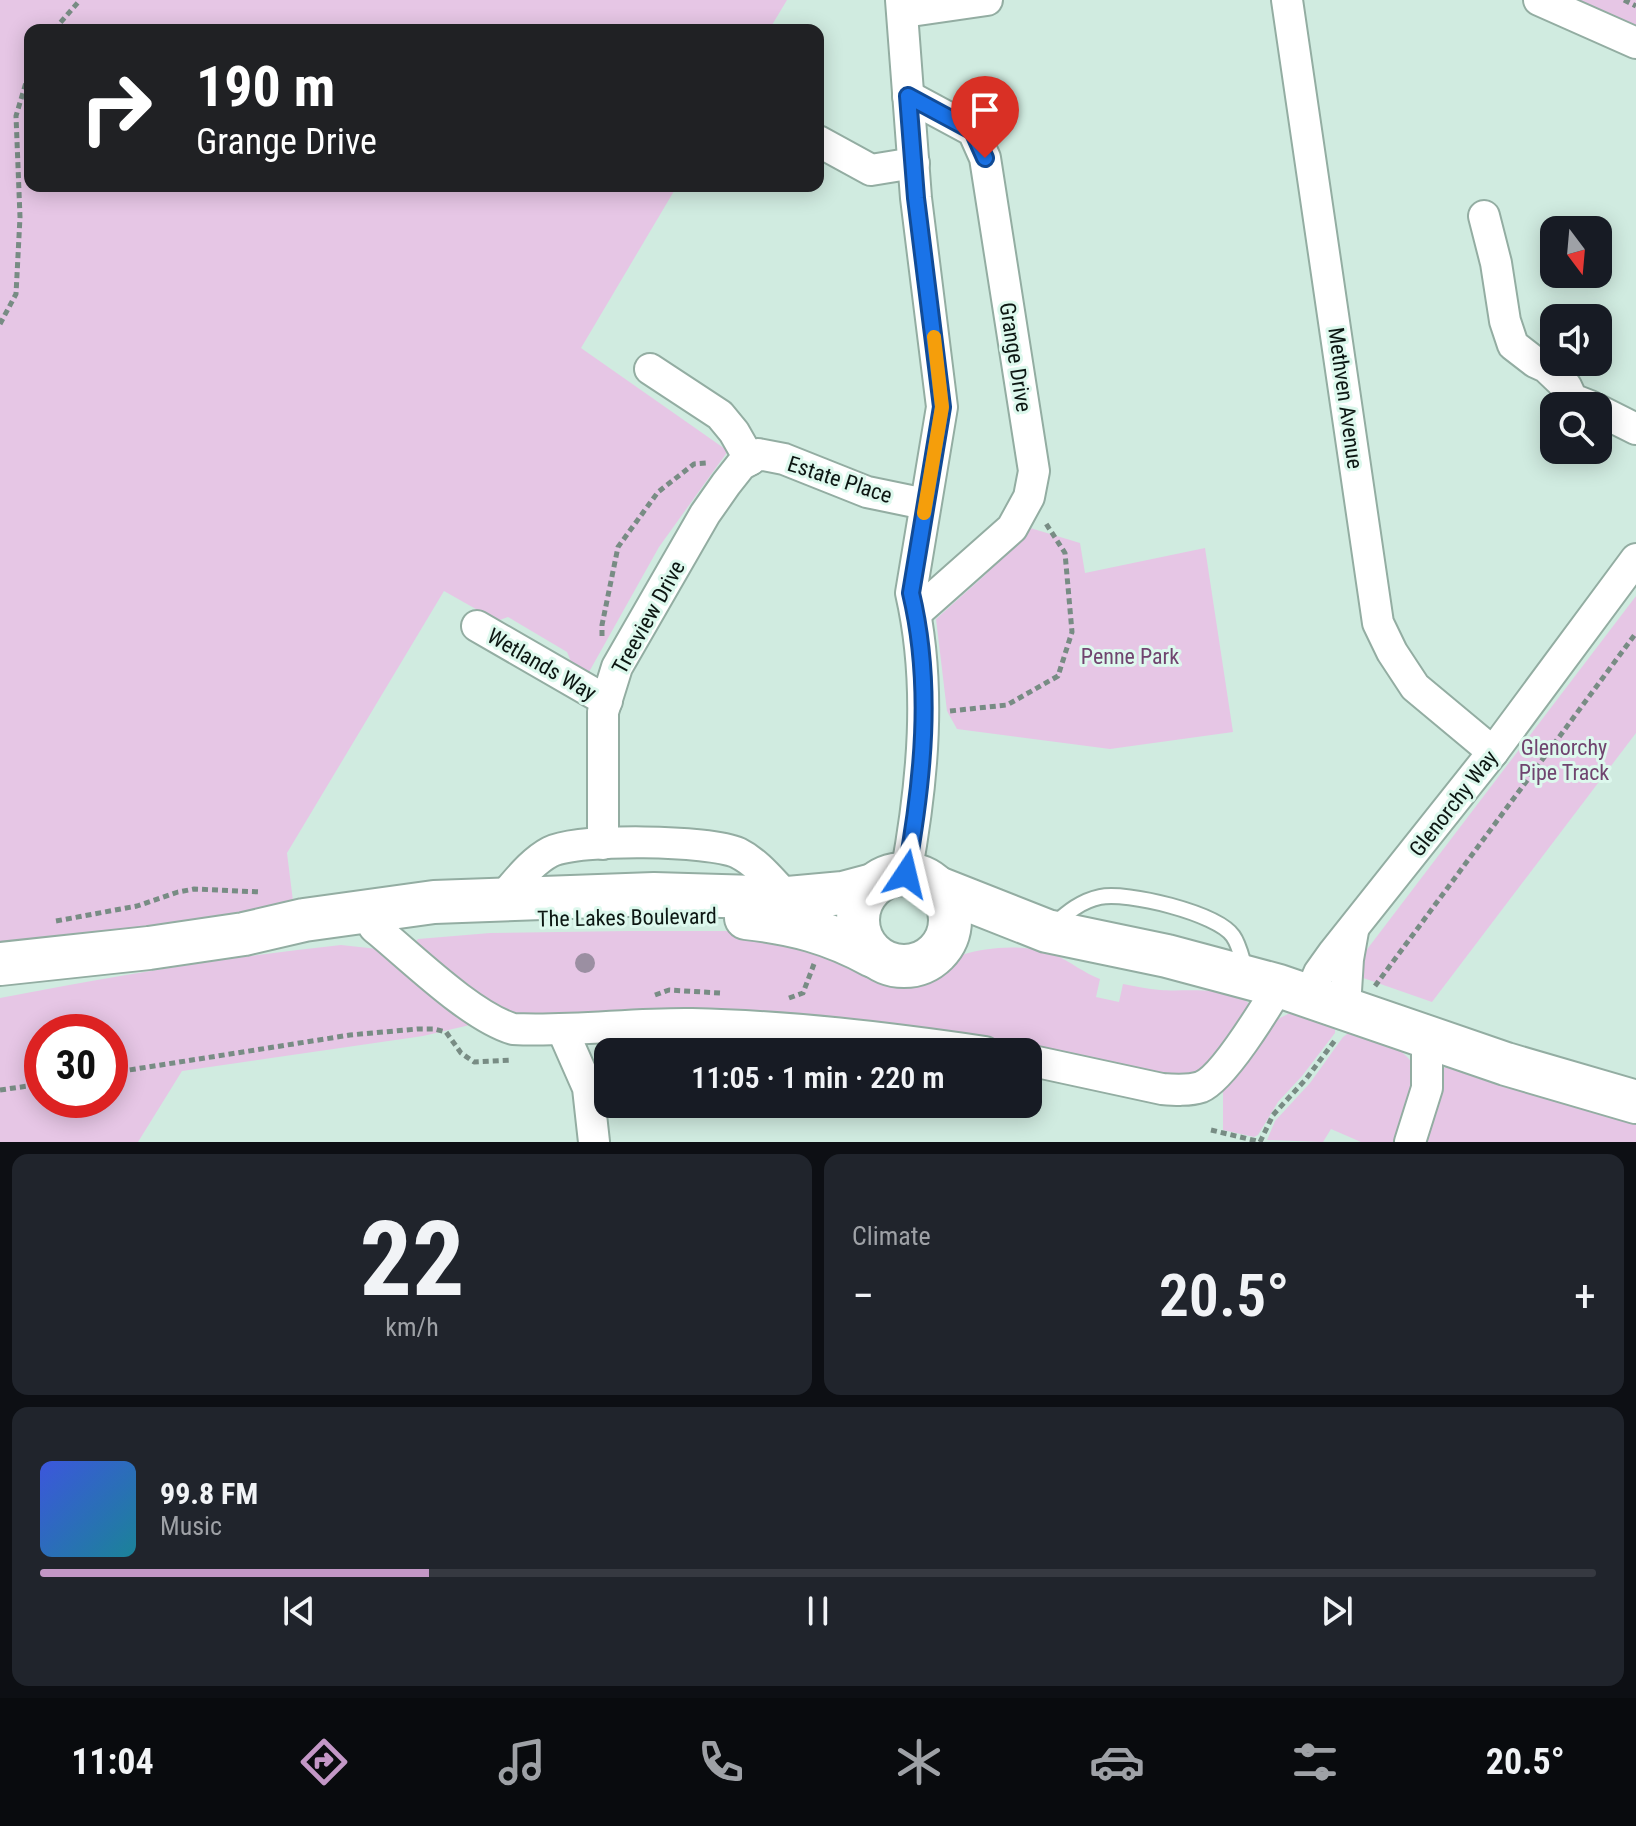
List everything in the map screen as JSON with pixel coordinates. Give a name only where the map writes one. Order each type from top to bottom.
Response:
[{"type":"street","points":[[906,882],[915,828],[926,713],[916,613],[911,593],[942,407],[914,163],[902,6],[987,0]]},
{"type":"street","name":"Methven Avenue","points":[[1287,0],[1378,623],[1415,687],[1493,752]]},
{"type":"street","points":[[1539,0],[1636,43]]},
{"type":"street","name":"Grange Drive","points":[[908,96],[973,131],[985,158],[1034,471],[1029,497],[1012,528],[916,613]]},
{"type":"street","points":[[824,144],[871,170],[914,163]]},
{"type":"street","points":[[1484,216],[1496,263],[1505,321],[1513,345],[1546,367],[1569,392]]},
{"type":"street","points":[[650,369],[720,415],[750,460]]},
{"type":"street","points":[[1612,417],[1636,429]]},
{"type":"street","name":"Estate Place","points":[[750,460],[758,454],[784,459],[867,492],[925,504]]},
{"type":"street","name":"Treeview Drive","points":[[603,844],[603,712],[617,667],[705,514],[734,475],[750,460]]},
{"type":"street","name":"Glenorchy Way","points":[[1307,996],[1348,959],[1353,931],[1493,752],[1636,559]]},
{"type":"street","name":"Wetlands Way","points":[[477,626],[607,701]]},
{"type":"street","name":"The Lakes Boulevard","points":[[502,898],[548,853],[566,846],[603,844],[715,846],[737,853],[756,865],[788,898]]},
{"type":"street","points":[[906,882],[946,900],[950,928],[937,953]]},
{"type":"street","points":[[1047,931],[992,934],[962,942],[912,966],[885,963],[873,956],[863,944],[858,913],[863,897],[906,882],[1047,931],[1167,956],[1307,996],[1521,1068],[1636,1102]]},
{"type":"street","name":"The Lakes Boulevard","points":[[0,964],[149,948],[244,934],[304,920],[434,902],[654,894],[788,898],[843,893],[906,882]]},
{"type":"street","name":"The Lakes Boulevard","points":[[244,934],[328,932],[517,919],[678,916],[765,920],[841,938],[873,956]]},
{"type":"street","points":[[374,927],[469,1005],[513,1029],[761,1026],[884,1038]]},
{"type":"street","name":"The Lakes Boulevard","points":[[0,983],[149,948]]},
{"type":"street","points":[[1042,1063],[1162,1089],[1201,1087],[1307,996]]},
{"type":"street","points":[[588,1088],[606,1026]]},
{"type":"street","points":[[562,1029],[588,1088],[594,1142]]},
{"type":"street","points":[[1410,1142],[1427,1088],[1427,1037]]},
{"type":"path","points":[[59,24],[80,0]]},
{"type":"path","points":[[1624,0],[1636,6]]},
{"type":"path","points":[[0,324],[16,294],[20,217],[16,116],[24,89]]},
{"type":"path","points":[[603,640],[602,625],[618,547],[658,492],[694,464],[750,460]]},
{"type":"path","points":[[926,713],[1007,705],[1058,676],[1072,632],[1065,553],[1029,497]]},
{"type":"path","points":[[1211,1130],[1261,1142],[1273,1115],[1306,1079],[1307,996],[1636,633]]},
{"type":"path","points":[[45,922],[137,906],[194,889],[233,893],[275,891]]},
{"type":"path","points":[[775,997],[796,997],[803,993],[812,973],[822,932]]},
{"type":"path","points":[[647,1025],[648,1003],[661,991],[732,994]]},
{"type":"path","points":[[128,1070],[350,1035],[417,1029],[446,1032],[461,1053],[474,1062],[525,1058]]},
{"type":"path","points":[[0,1090],[24,1087]]},
{"type":"green space","points":[[0,0],[787,0],[773,24],[24,24],[24,192],[673,192],[581,348],[728,451],[659,547],[589,672],[572,664],[567,652],[508,617],[497,621],[444,591],[287,853],[294,909],[0,952]]},
{"type":"green space","points":[[1569,0],[1636,0],[1636,29]]},
{"type":"green space","name":"Penne Park","points":[[1027,527],[1080,543],[1085,573],[1205,548],[1233,732],[1110,749],[957,729],[947,711],[936,619],[985,575]]},
{"type":"green space","name":"Glenorchy Pipe Track","points":[[1636,596],[1636,733],[1432,1002],[1349,973]]},
{"type":"green space","points":[[730,931],[763,934],[897,976],[922,972],[962,955],[984,950],[1033,949],[1055,955],[1100,979],[1096,997],[1119,1002],[1123,984],[1160,990],[1222,992],[1243,999],[1251,1006],[1203,1071],[1175,1079],[1042,1049],[1042,1038],[946,1038],[528,1019],[491,1008],[415,942],[418,939],[490,933]]},
{"type":"green space","points":[[341,945],[378,949],[474,1024],[423,1036],[182,1071],[138,1142],[0,1142],[0,998],[170,968]]},
{"type":"green space","points":[[1288,1014],[1335,1027],[1335,1033],[1278,1102],[1258,1135],[1254,1137],[1223,1130],[1223,1086],[1270,1023]]},
{"type":"green space","points":[[1350,1032],[1398,1050],[1412,1063],[1417,1073],[1397,1142],[1361,1142],[1331,1129],[1323,1142],[1267,1140],[1275,1121]]},
{"type":"green space","points":[[1448,1066],[1636,1123],[1636,1142],[1421,1142],[1442,1069]]},
{"type":"slow traffic","points":[[924,513],[942,407],[934,337]]},
{"type":"route","points":[[906,874],[915,828],[926,713],[916,613],[911,593],[942,407],[916,198],[908,96],[973,131],[985,158]]}]
